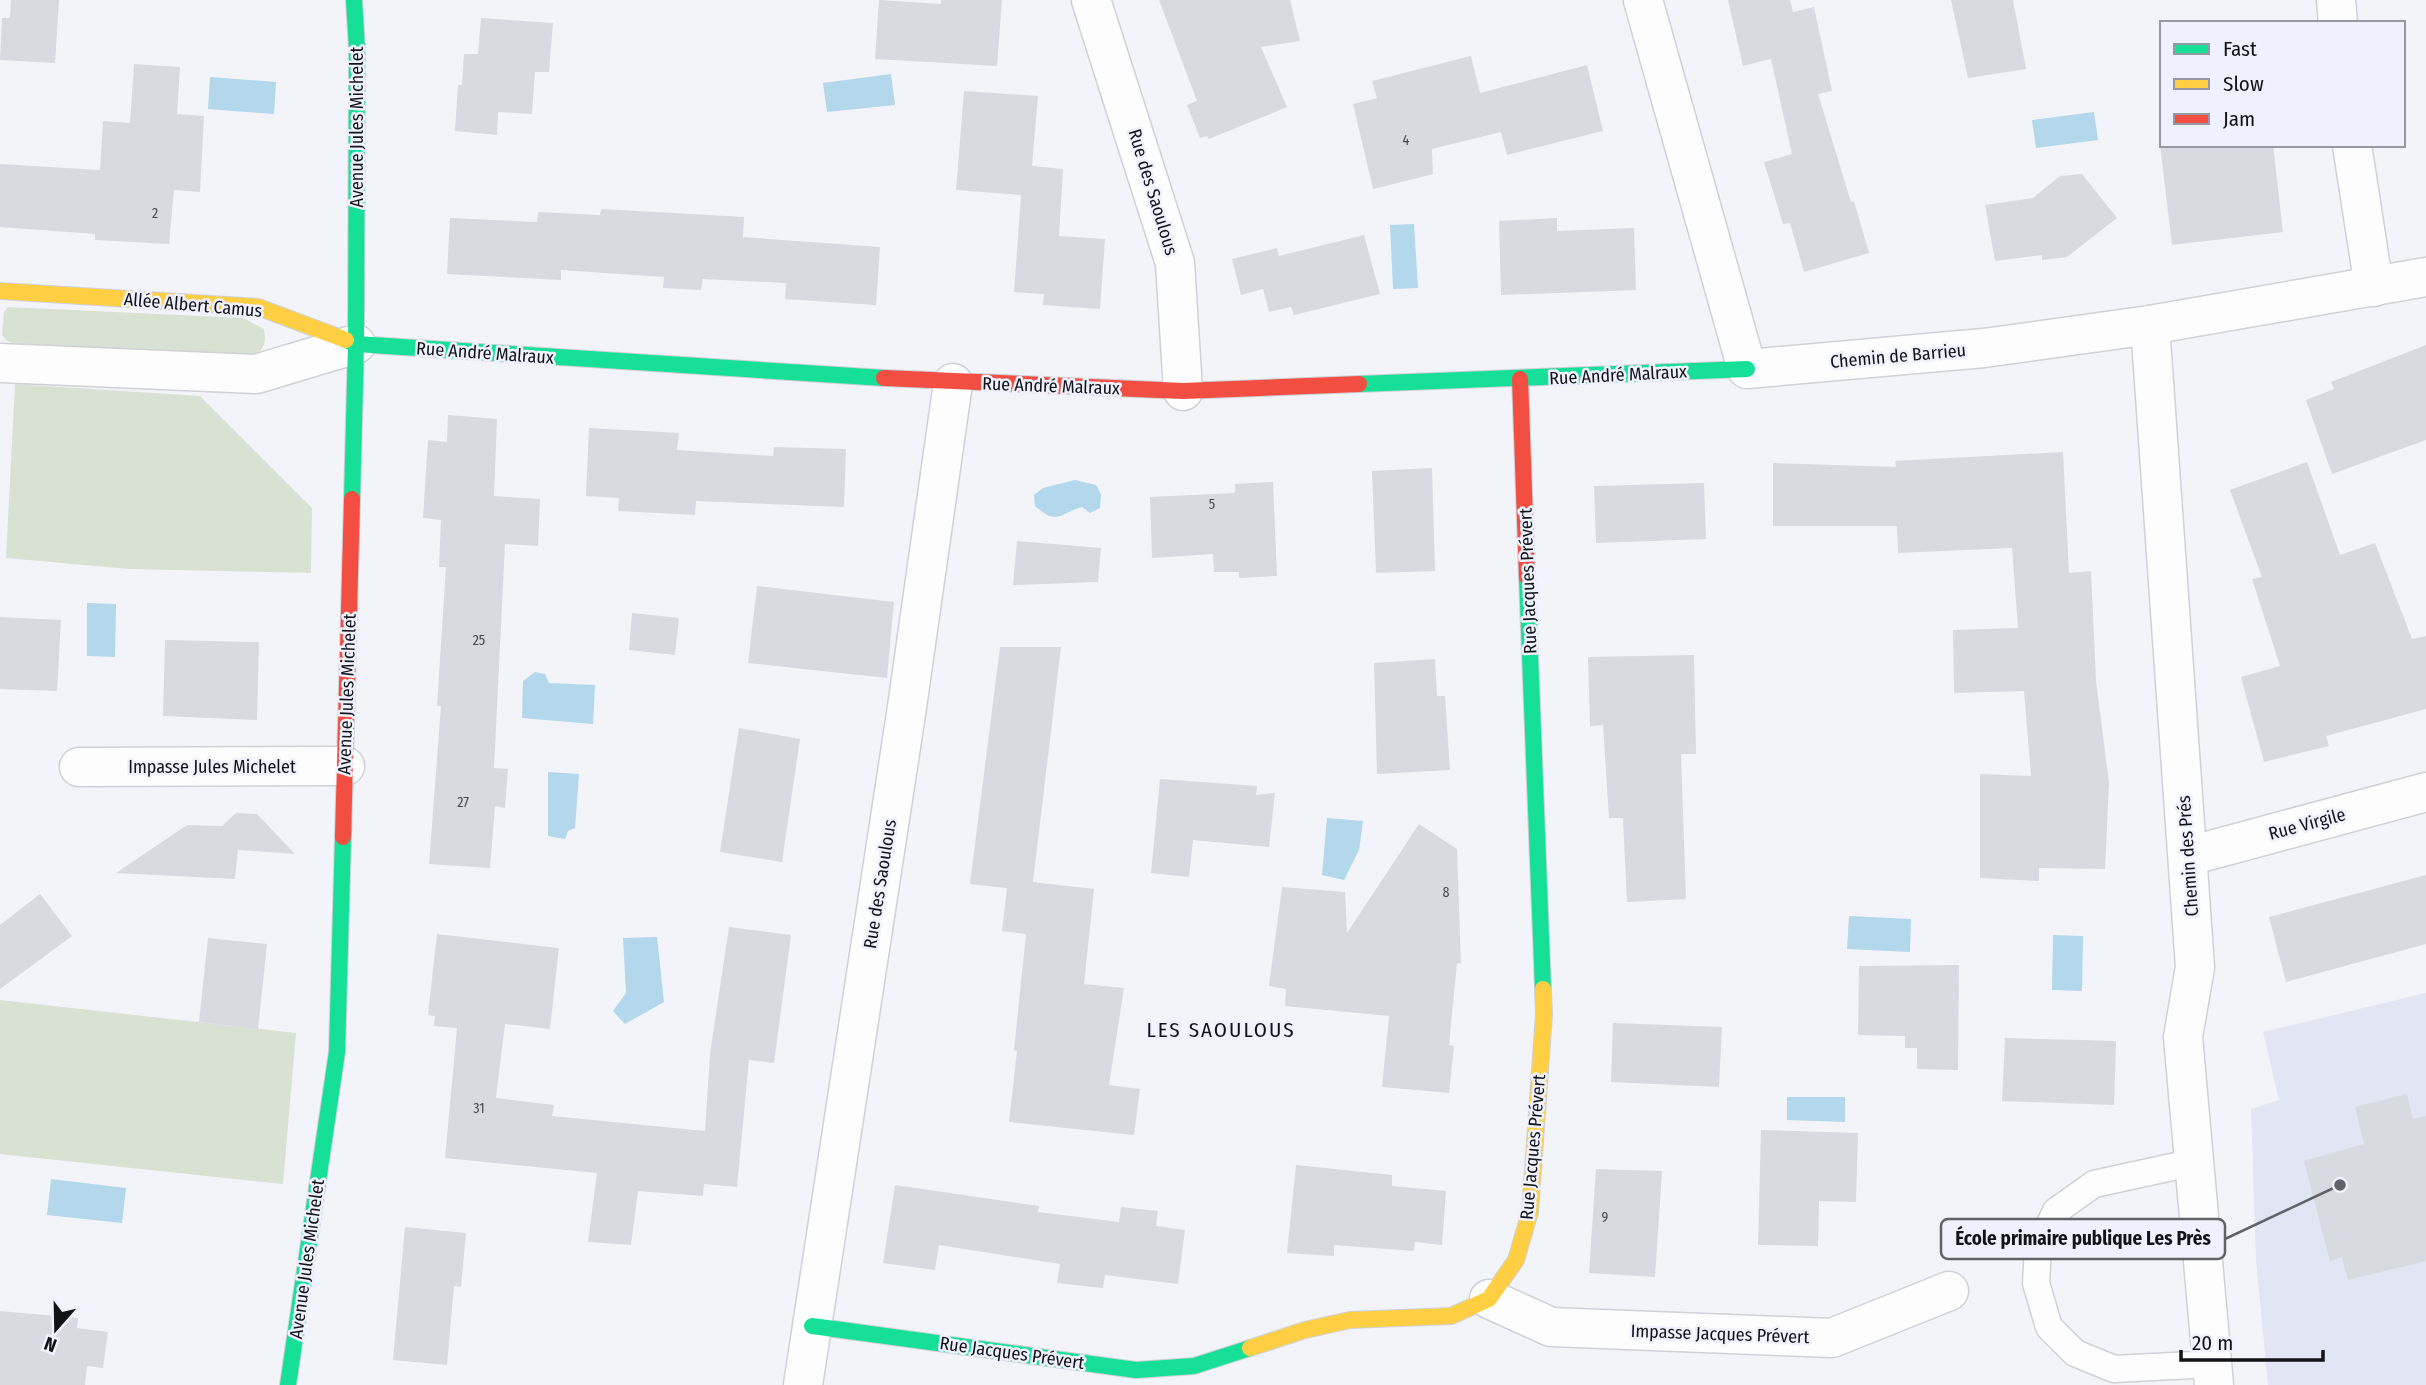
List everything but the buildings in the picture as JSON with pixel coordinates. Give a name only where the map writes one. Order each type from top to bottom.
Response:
[{"type":"street","name":"Avenue Jules Michelet","points":[[288,1385],[337,1052],[356,344],[357,48],[354,0]]},
{"type":"street","name":"Rue des Saoulous","points":[[1091,0],[1175,263],[1183,391]]},
{"type":"street","points":[[1643,0],[1747,369]]},
{"type":"street","points":[[2336,0],[2338,21]]},
{"type":"street","points":[[2352,147],[2374,287]]},
{"type":"street","name":"Chemin de Barrieu","points":[[1747,369],[1984,348],[2150,325],[2426,277]]},
{"type":"street","name":"Allée Albert Camus","points":[[0,291],[258,307],[356,344]]},
{"type":"street","name":"Chemin des Prés","points":[[2150,325],[2195,967],[2183,1037],[2213,1374]]},
{"type":"street","points":[[0,363],[256,373],[356,344]]},
{"type":"street","name":"Rue André Malraux","points":[[356,344],[953,383],[1183,391],[1747,369]]},
{"type":"street","name":"Rue Jacques Prévert","points":[[812,1326],[1136,1370],[1194,1366],[1305,1331],[1350,1320],[1451,1316],[1489,1298],[1516,1260],[1530,1212],[1544,1014],[1520,379]]},
{"type":"street","name":"Rue des Saoulous","points":[[803,1385],[906,714],[953,383]]},
{"type":"street","name":"Impasse Jules Michelet","points":[[79,767],[345,766]]},
{"type":"street","name":"Rue Virgile","points":[[2189,856],[2426,792]]},
{"type":"street","name":"Impasse Jacques Prévert","points":[[1489,1298],[1550,1327],[1832,1338],[1949,1291]]},
{"type":"lane","points":[[2194,1162],[2094,1184],[2056,1211],[2038,1249],[2036,1283],[2049,1327],[2075,1353],[2114,1369],[2213,1374]]},
{"type":"shaded area","points":[[2426,993],[2426,1385],[2268,1385],[2256,1260],[2251,1109],[2279,1100],[2263,1032]]},
{"type":"green space","points":[[8,307],[243,318],[264,329],[265,342],[257,353],[240,360],[15,344],[2,335],[4,312]]},
{"type":"green space","points":[[15,384],[200,396],[312,508],[311,573],[129,569],[6,558]]},
{"type":"green space","points":[[0,1000],[296,1033],[283,1184],[0,1154]]},
{"type":"water","points":[[891,74],[895,105],[827,112],[823,83]]},
{"type":"water","points":[[210,77],[276,82],[274,114],[208,109]]},
{"type":"water","points":[[2094,112],[2098,140],[2036,148],[2032,120]]},
{"type":"water","points":[[1414,224],[1418,288],[1393,289],[1390,225]]},
{"type":"water","points":[[1075,480],[1096,485],[1101,494],[1100,508],[1090,513],[1082,507],[1054,517],[1035,506],[1034,495],[1043,488]]},
{"type":"water","points":[[87,603],[116,604],[115,657],[87,656]]},
{"type":"water","points":[[535,672],[545,674],[549,683],[595,685],[593,724],[522,718],[523,681]]},
{"type":"water","points":[[548,772],[579,774],[575,828],[568,831],[565,839],[548,836]]},
{"type":"water","points":[[1327,818],[1363,821],[1359,850],[1344,880],[1322,875]]},
{"type":"water","points":[[1849,916],[1911,919],[1910,952],[1847,949]]},
{"type":"water","points":[[2053,935],[2083,936],[2082,991],[2052,990]]},
{"type":"water","points":[[657,937],[664,1002],[625,1024],[613,1011],[626,993],[623,938]]},
{"type":"water","points":[[1787,1097],[1845,1097],[1845,1122],[1787,1120]]},
{"type":"water","points":[[51,1179],[126,1188],[122,1223],[47,1215]]},
{"type":"traffic: fast","points":[[352,499],[356,344],[357,49],[354,0]]},
{"type":"traffic: fast","points":[[346,340],[356,344],[884,378]]},
{"type":"traffic: fast","points":[[1359,384],[1747,369]]},
{"type":"traffic: fast","points":[[1527,577],[1543,989]]},
{"type":"traffic: fast","points":[[288,1385],[337,1052],[343,837]]},
{"type":"traffic: fast","points":[[812,1326],[1136,1370],[1194,1366],[1250,1348]]},
{"type":"traffic: slow","points":[[0,291],[258,307],[346,340]]},
{"type":"traffic: slow","points":[[1250,1348],[1305,1330],[1350,1320],[1451,1316],[1489,1299],[1516,1260],[1530,1212],[1544,1014],[1543,989]]},
{"type":"traffic: jam","points":[[884,378],[1183,391],[1359,384]]},
{"type":"traffic: jam","points":[[1520,379],[1527,577]]},
{"type":"traffic: jam","points":[[343,837],[352,499]]},
{"type":"place","name":"École primaire publique Les Près","points":[[2340,1185]]},
{"type":"district","name":"LES SAOULOUS","points":[[1221,1030]]}]
